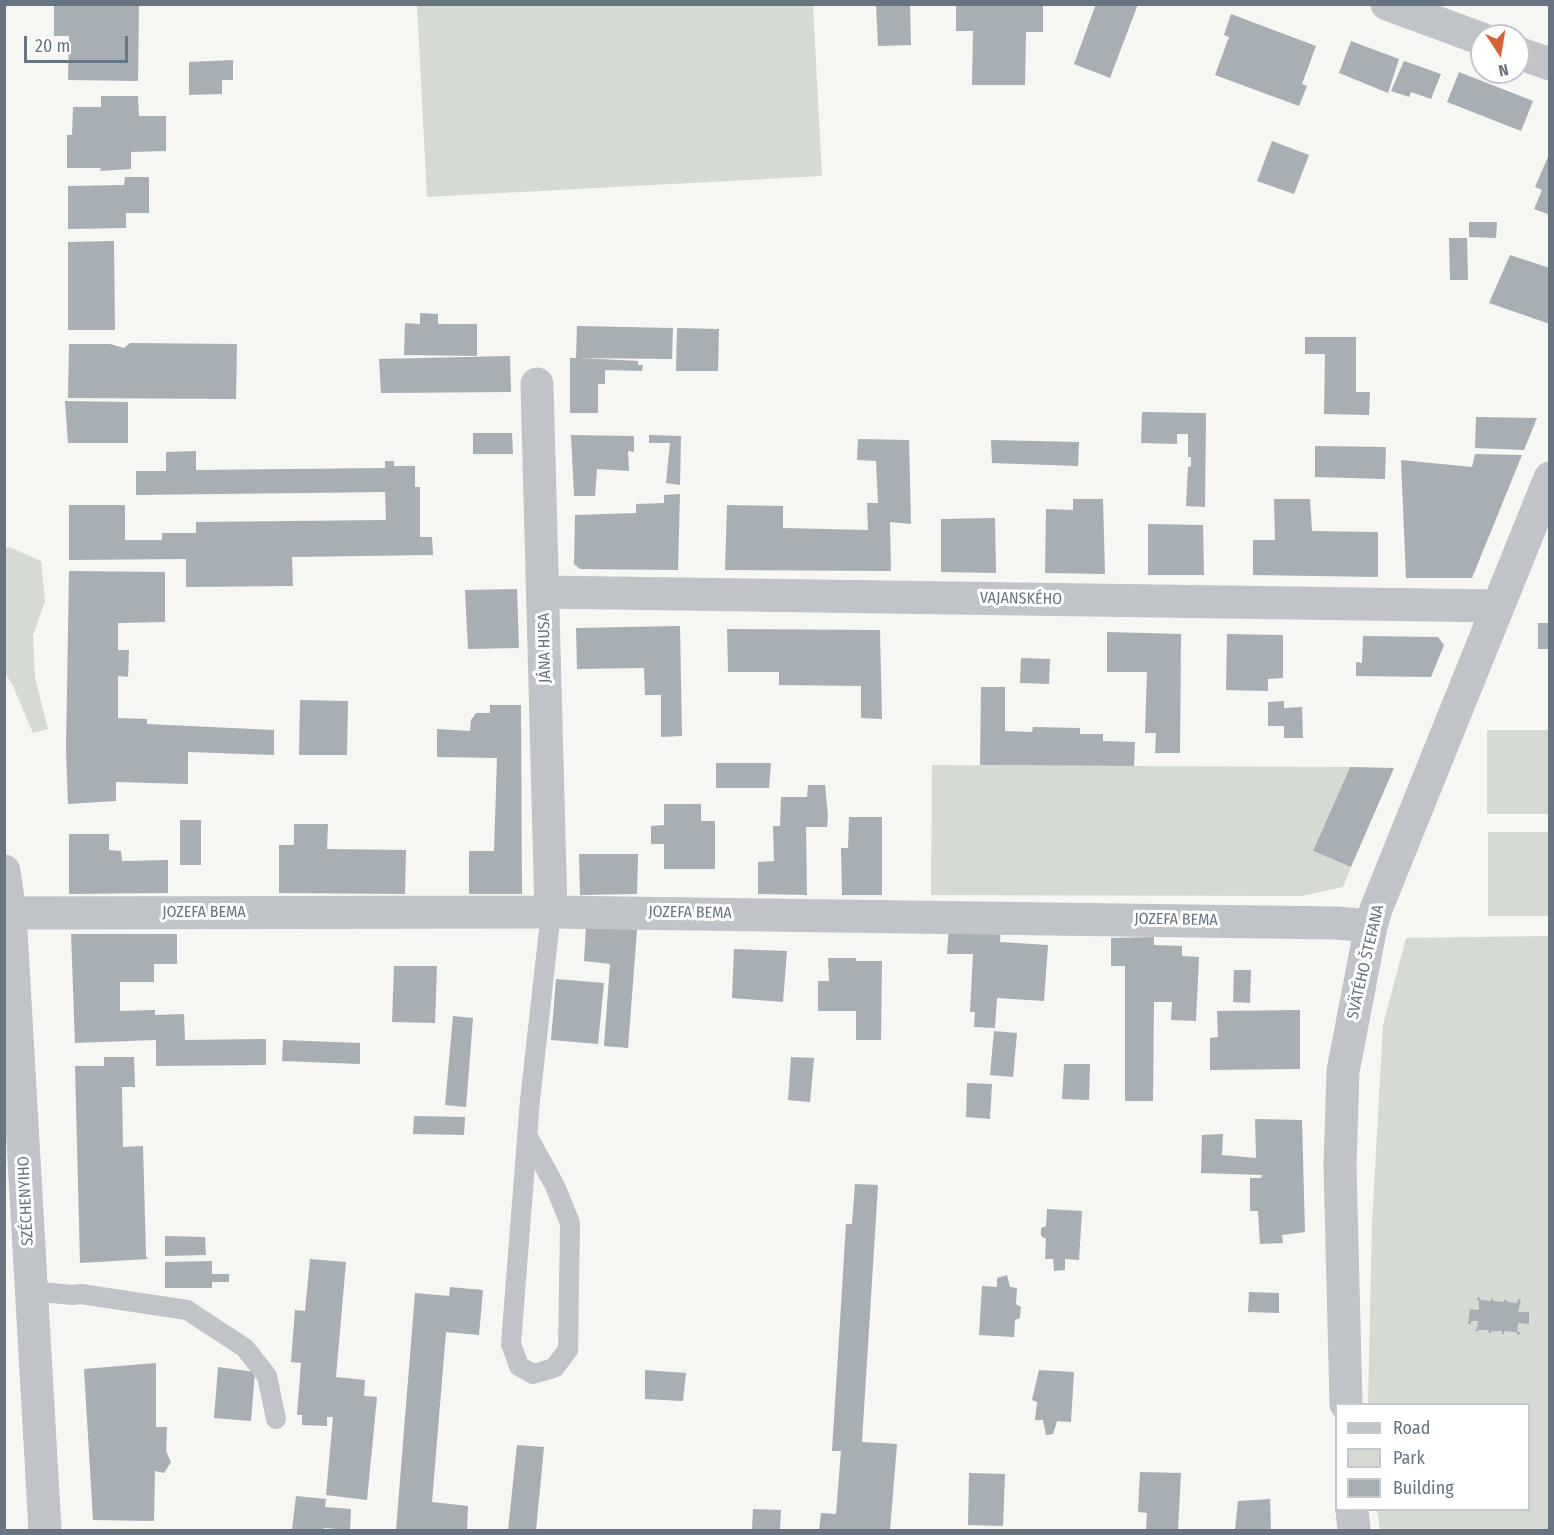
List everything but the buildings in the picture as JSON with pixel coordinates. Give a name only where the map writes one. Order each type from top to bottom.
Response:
[{"type":"street","points":[[1387,4],[1464,24]]},
{"type":"street","points":[[1530,56],[1550,64]]},
{"type":"street","name":"JÁNA HUSA","points":[[537,384],[551,912]]},
{"type":"street","name":"SVÄTÉHO ŠTEFANA","points":[[1346,1403],[1340,1165],[1343,1071],[1371,926],[1550,478]]},
{"type":"street","name":"VAJANSKÉHO","points":[[544,592],[1498,606]]},
{"type":"street","name":"SZÉCHENYIHO","points":[[4,871],[10,913],[45,1530]]},
{"type":"street","name":"JOZEFA BEMA","points":[[10,913],[551,912],[1324,923],[1371,926]]},
{"type":"street","points":[[1352,1511],[1354,1530]]},
{"type":"lane","points":[[527,1135],[555,1186],[570,1223],[568,1350],[554,1368],[533,1374],[519,1366],[511,1344],[527,1135],[551,912]]},
{"type":"lane","points":[[31,1291],[81,1294],[187,1310],[245,1348],[267,1376],[276,1419]]},
{"type":"green space","points":[[417,5],[813,5],[822,176],[427,197]]},
{"type":"green space","points":[[9,547],[41,561],[45,601],[33,635],[35,677],[48,729],[33,733],[5,673],[4,549]]},
{"type":"green space","points":[[1487,730],[1549,730],[1549,814],[1487,814]]},
{"type":"green space","points":[[932,765],[1350,767],[1313,851],[1351,867],[1343,887],[1302,896],[931,895]]},
{"type":"green space","points":[[1488,832],[1549,832],[1549,916],[1488,916]]},
{"type":"green space","points":[[1549,936],[1549,1530],[1380,1530],[1377,1511],[1530,1511],[1530,1403],[1368,1403],[1372,1223],[1383,1025],[1406,938]]}]
